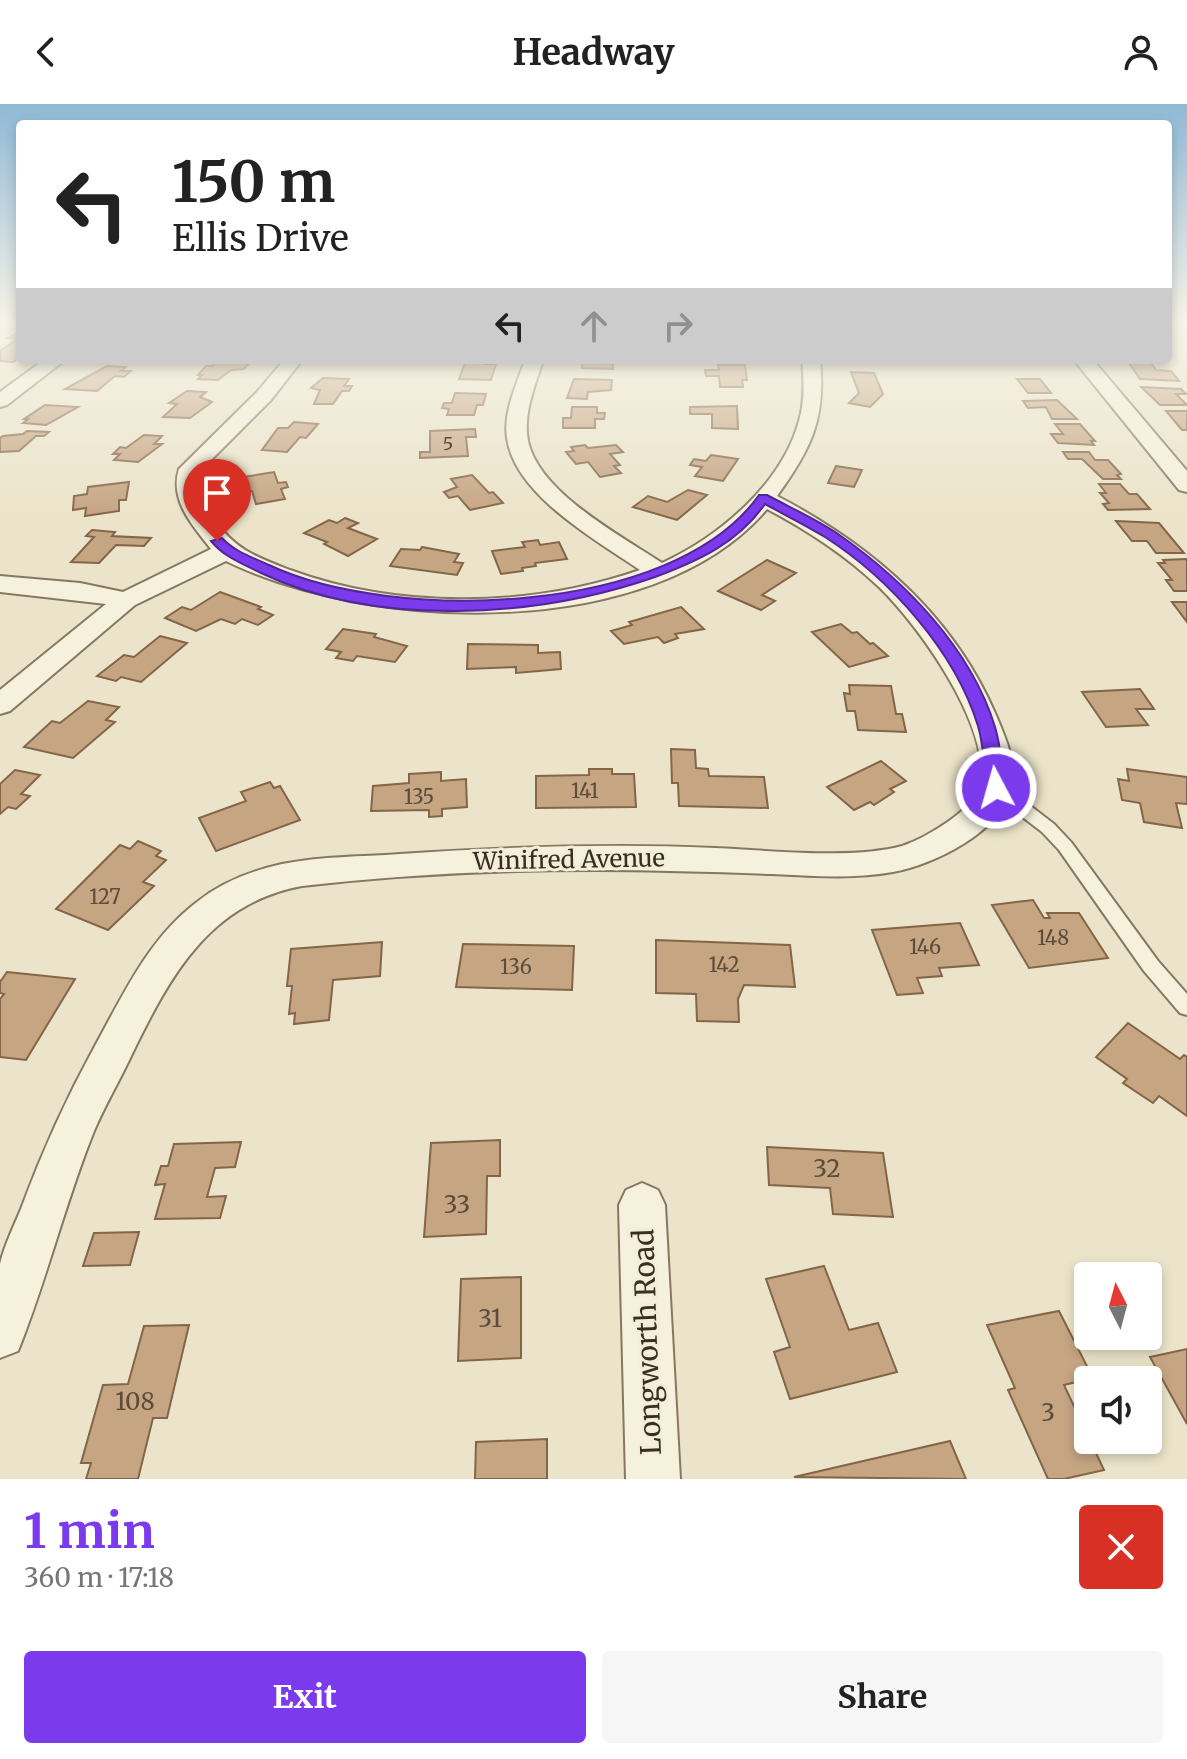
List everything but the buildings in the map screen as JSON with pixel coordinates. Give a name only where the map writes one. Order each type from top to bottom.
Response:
[{"type":"street","points":[[0,401],[19,387]]},
{"type":"street","points":[[271,387],[190,469],[185,480],[185,491],[196,513],[227,551],[293,582],[333,594],[419,605],[521,603],[607,589],[691,559],[724,540],[754,511],[808,425],[814,387]]},
{"type":"street","points":[[527,387],[517,423],[520,454],[529,471],[582,518],[658,571]]},
{"type":"street","points":[[1106,387],[1187,485]]},
{"type":"street","points":[[763,498],[831,535],[869,564],[907,600],[941,640],[967,681],[987,727],[996,788]]},
{"type":"street","points":[[0,705],[126,600],[227,551]]},
{"type":"street","points":[[0,584],[80,591],[126,600]]},
{"type":"street","name":"Winifred Avenue","points":[[0,1333],[74,1130],[141,997],[172,949],[204,916],[228,898],[258,882],[312,872],[496,859],[656,858],[861,863],[912,855],[946,838],[983,810],[996,788]]},
{"type":"street","name":"Longworth Road","points":[[642,1205],[653,1479]]},
{"type":"lane","points":[[996,788],[1037,818],[1065,846],[1151,966],[1187,1007]]},
{"type":"route","points":[[217,541],[227,551],[293,582],[333,594],[419,605],[521,603],[607,589],[691,559],[724,540],[763,498],[831,535],[869,564],[907,600],[941,640],[967,681],[987,727],[996,788]]}]
